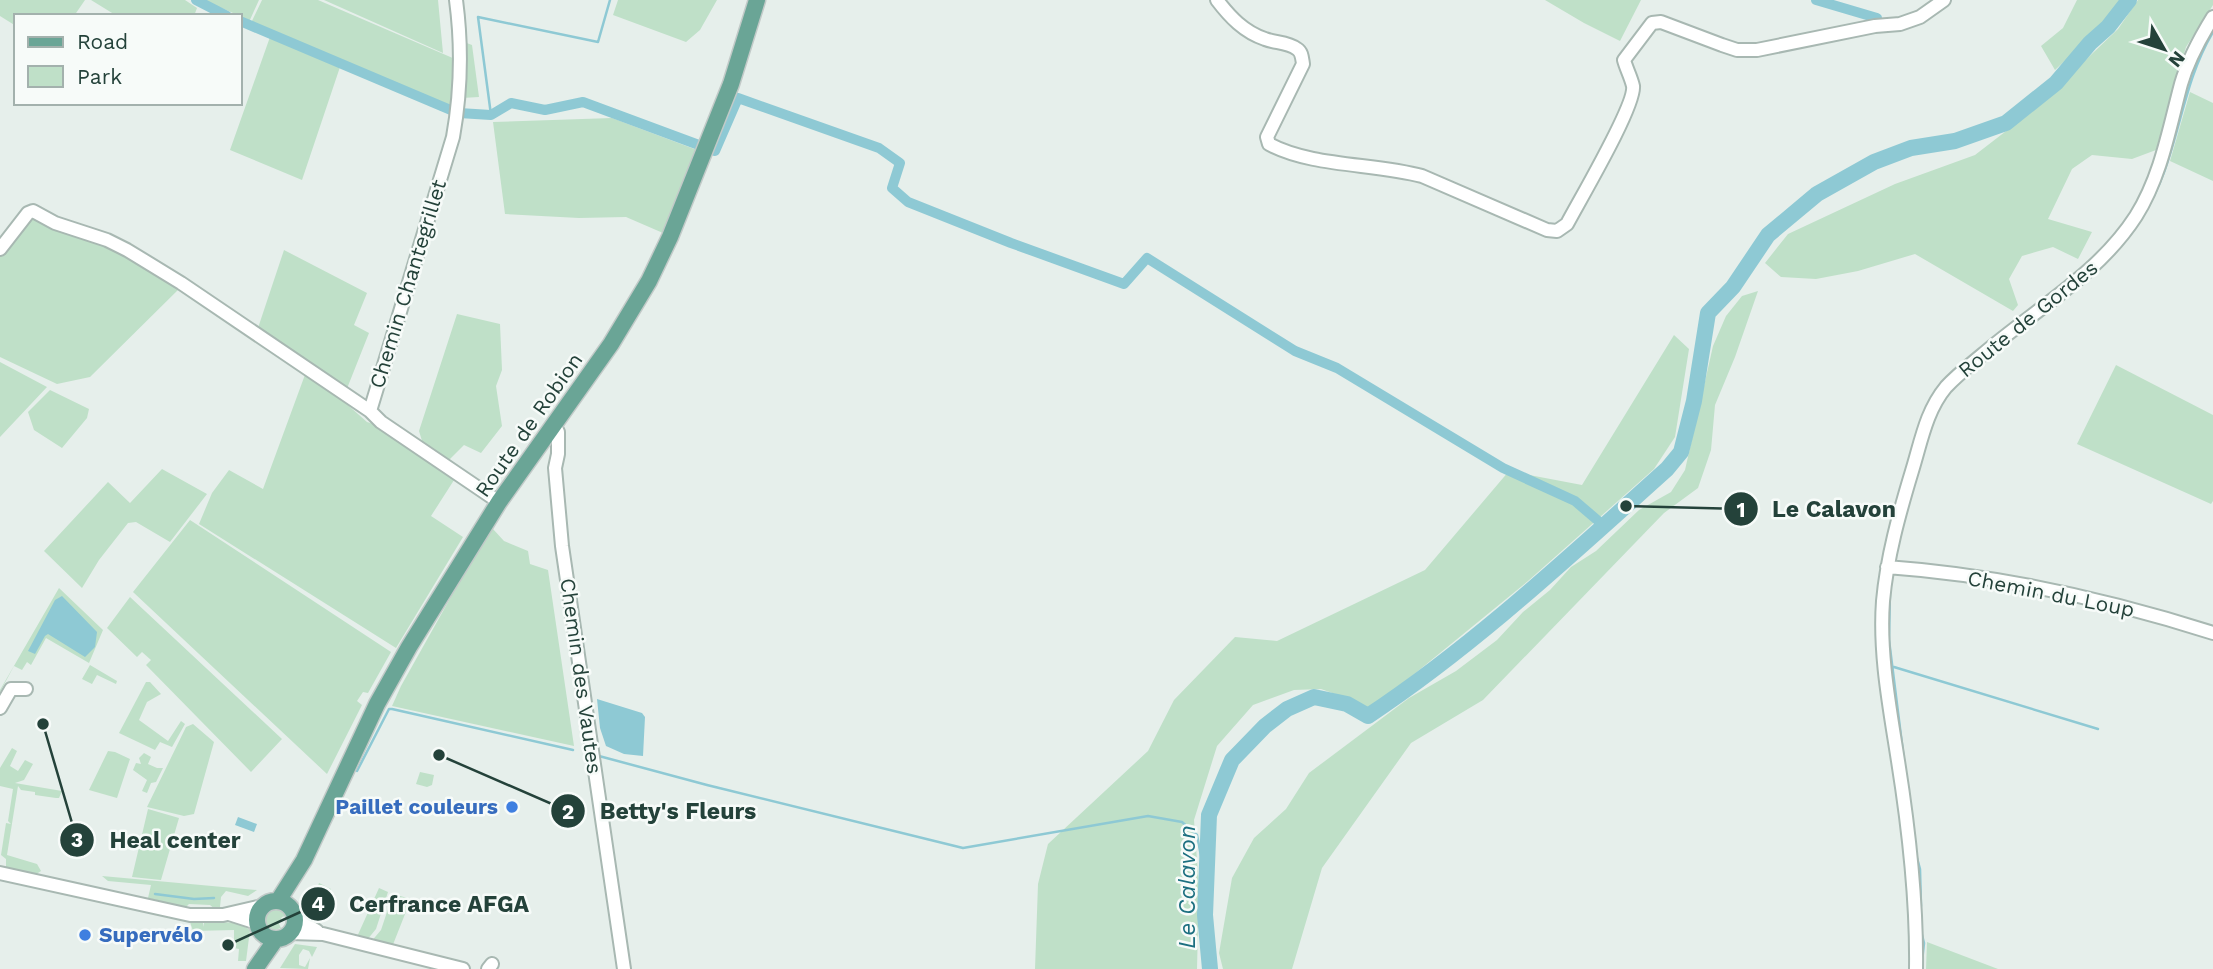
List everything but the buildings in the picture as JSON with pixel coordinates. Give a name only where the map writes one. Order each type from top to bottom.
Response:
[{"type":"main road","name":"Route de Robion","points":[[257,966],[279,926],[304,860],[377,704],[499,502],[611,344],[649,281],[670,237],[731,84],[757,0]]},
{"type":"main road","name":"Route de Robion","points":[[279,926],[257,917],[270,903],[284,895],[304,860]]},
{"type":"main road","points":[[270,903],[284,902],[279,926]]},
{"type":"street","name":"Chemin Chantegrillet","points":[[456,0],[460,58],[458,105],[453,136],[370,411],[381,422],[499,502]]},
{"type":"street","points":[[1217,0],[1242,27],[1264,39],[1298,49],[1302,55],[1303,64],[1267,137],[1269,144],[1305,156],[1401,170],[1423,176],[1547,230],[1557,231],[1567,224],[1611,144],[1631,98],[1633,86],[1624,60],[1652,23],[1661,22],[1737,50],[1757,50],[1900,23],[1920,17],[1944,0]]},
{"type":"street","name":"Route de Gordes","points":[[1916,969],[1915,909],[1909,834],[1888,691],[1882,629],[1887,567],[1903,499],[1927,421],[1938,399],[1952,381],[1981,355],[2085,275],[2113,247],[2136,217],[2160,162],[2182,82],[2197,43],[2213,17]]},
{"type":"street","points":[[0,249],[28,213],[33,211],[55,223],[107,240],[181,283],[370,411]]},
{"type":"street","name":"Chemin des Vautes","points":[[554,425],[558,432],[555,468],[562,546],[624,969]]},
{"type":"street","name":"Chemin du Loup","points":[[1887,567],[2092,597],[2213,633]]},
{"type":"street","points":[[0,708],[11,689],[26,689]]},
{"type":"street","points":[[0,873],[190,915],[229,914],[270,903]]},
{"type":"street","points":[[229,914],[323,934],[428,964],[463,969]]},
{"type":"green space","points":[[0,0],[85,0],[75,14],[14,14],[14,25],[0,16]]},
{"type":"green space","points":[[91,0],[185,0],[197,8],[195,14],[114,14]]},
{"type":"green space","points":[[203,0],[259,0],[249,22],[242,17],[242,14],[235,14]]},
{"type":"green space","points":[[262,0],[318,0],[455,59],[451,106],[251,23]]},
{"type":"green space","points":[[324,0],[438,0],[443,53]]},
{"type":"green space","points":[[618,0],[717,0],[700,30],[686,42],[613,15]]},
{"type":"green space","points":[[1545,0],[1641,0],[1620,41]]},
{"type":"green space","points":[[2077,0],[2122,0],[2109,19],[2055,70],[2041,46],[2063,28]]},
{"type":"green space","points":[[2138,0],[2213,0],[2213,5],[2186,47],[2156,150],[2132,159],[2092,155],[2072,169],[2048,219],[2092,232],[2078,259],[2053,247],[2022,256],[2009,279],[2018,305],[2013,311],[1915,254],[1858,271],[1816,279],[1781,277],[1765,263],[1788,234],[1895,184],[1975,155],[2073,72],[2118,29]]},
{"type":"green space","points":[[270,37],[340,67],[302,180],[230,150]]},
{"type":"green space","points":[[464,42],[472,45],[479,97],[462,98]]},
{"type":"green space","points":[[2190,92],[2213,103],[2213,181],[2170,161]]},
{"type":"green space","points":[[612,118],[697,150],[663,233],[626,217],[579,218],[505,214],[493,122]]},
{"type":"green space","points":[[30,217],[99,242],[181,287],[90,377],[57,384],[0,357],[0,257]]},
{"type":"green space","points":[[284,250],[367,293],[354,325],[369,333],[346,391],[257,331]]},
{"type":"green space","points":[[1758,291],[1715,405],[1711,450],[1698,488],[1664,513],[1483,700],[1411,743],[1322,868],[1292,969],[1223,969],[1219,953],[1232,878],[1254,838],[1286,809],[1309,773],[1409,698],[1456,671],[1497,640],[1571,567],[1596,551],[1639,510],[1671,492],[1685,470],[1713,346],[1726,316],[1742,296]]},
{"type":"green space","points":[[457,314],[500,324],[502,370],[496,386],[502,426],[481,453],[464,445],[448,461],[423,444],[419,431]]},
{"type":"green space","points":[[1674,335],[1689,349],[1675,437],[1654,469],[1528,581],[1369,711],[1352,700],[1321,689],[1294,690],[1253,705],[1217,746],[1194,820],[1199,888],[1197,969],[1035,969],[1038,884],[1048,844],[1148,751],[1174,700],[1235,637],[1277,641],[1425,570],[1509,471],[1582,485]]},
{"type":"green space","points":[[0,362],[47,387],[0,437]]},
{"type":"green space","points":[[2116,365],[2213,415],[2211,504],[2077,444]]},
{"type":"green space","points":[[306,372],[367,422],[383,427],[456,477],[431,516],[463,537],[396,648],[199,524],[212,493],[229,470],[263,489]]},
{"type":"green space","points":[[50,390],[89,409],[87,418],[62,448],[34,430],[28,412]]},
{"type":"green space","points":[[162,469],[207,494],[170,542],[136,522],[128,523],[99,560],[82,588],[44,551],[108,482],[130,503]]},
{"type":"green space","points":[[190,520],[391,652],[368,693],[363,692],[357,701],[362,705],[327,774],[133,592]]},
{"type":"green space","points":[[493,529],[504,541],[528,551],[530,564],[548,570],[574,746],[392,706],[484,538]]},
{"type":"green space","points":[[59,588],[103,630],[89,663],[46,638],[31,665],[27,662],[22,670],[14,666],[0,692],[0,690]]},
{"type":"green space","points":[[130,597],[282,739],[251,772],[146,665],[151,660],[142,652],[137,657],[107,628]]},
{"type":"green space","points":[[90,665],[117,681],[116,684],[97,675],[92,684],[82,679]]},
{"type":"green space","points":[[146,682],[150,682],[161,694],[147,702],[139,720],[168,741],[181,721],[185,724],[172,747],[160,742],[155,750],[119,733]]},
{"type":"green space","points":[[193,724],[214,742],[194,814],[184,816],[147,807],[186,727]]},
{"type":"green space","points":[[12,748],[17,751],[10,766],[18,771],[25,760],[33,764],[24,780],[15,783],[62,791],[59,798],[56,798],[35,795],[35,792],[21,790],[18,786],[7,855],[37,864],[41,871],[35,875],[6,868],[6,859],[1,855],[6,823],[11,824],[8,821],[13,789],[0,786],[0,768]]},
{"type":"green space","points":[[108,751],[130,759],[117,798],[89,790]]},
{"type":"green space","points":[[144,753],[151,757],[148,764],[163,768],[147,793],[142,791],[147,780],[133,770],[136,763],[141,764],[139,758]]},
{"type":"green space","points":[[420,772],[434,775],[432,785],[427,787],[416,784]]},
{"type":"green space","points":[[148,809],[179,818],[161,880],[132,877]]},
{"type":"green space","points":[[102,876],[257,890],[248,896],[226,891],[221,897],[220,907],[216,910],[210,905],[189,904],[186,907],[148,898],[151,885],[108,881]]},
{"type":"green space","points":[[319,883],[331,889],[330,892],[335,895],[325,922],[306,918]]},
{"type":"green space","points":[[379,888],[388,892],[376,929],[367,940],[356,939]]},
{"type":"green space","points":[[393,894],[411,899],[392,947],[370,943],[381,930]]},
{"type":"green space","points":[[273,908],[281,910],[286,916],[282,917],[279,924],[281,928],[275,930],[267,927],[264,918]]},
{"type":"green space","points":[[190,922],[203,923],[203,927],[204,923],[234,923],[250,930],[246,961],[238,961],[239,949],[234,948],[234,930],[193,931]]},
{"type":"green space","points":[[1927,942],[1998,969],[1926,969]]},
{"type":"green space","points":[[295,944],[317,947],[312,957],[309,951],[303,949],[299,955],[299,965],[305,967],[310,958],[308,969],[280,968]]},
{"type":"water","points":[[62,596],[97,632],[95,647],[85,657],[48,634],[35,654],[28,651],[55,600]]},
{"type":"water","points":[[597,699],[642,713],[645,717],[643,756],[624,754],[606,746],[600,728]]},
{"type":"water","points":[[238,817],[257,824],[254,832],[235,825]]},
{"type":"waterway","points":[[196,0],[223,14]]},
{"type":"waterway","points":[[491,115],[478,17],[598,42],[610,0]]},
{"type":"waterway","points":[[1816,0],[1877,18]]},
{"type":"waterway","name":"Le Calavon","points":[[1210,969],[1205,915],[1209,815],[1232,760],[1265,726],[1287,709],[1314,697],[1347,704],[1368,716],[1446,660],[1522,598],[1667,469],[1681,452],[1694,401],[1708,313],[1733,287],[1768,235],[1817,194],[1874,162],[1911,148],[1955,141],[2006,123],[2056,83],[2129,0]]},
{"type":"waterway","points":[[242,22],[453,111]]},
{"type":"waterway","points":[[2141,218],[2154,197],[2163,174],[2192,78],[2213,32]]},
{"type":"waterway","points":[[459,113],[491,115],[511,103],[545,110],[583,102],[715,151],[738,98],[879,148],[900,163],[892,188],[908,202],[1124,284],[1147,258],[1295,351],[1337,368],[1503,468],[1575,501],[1603,525]]},
{"type":"waterway","points":[[1890,590],[1889,640],[1905,768]]},
{"type":"waterway","points":[[2190,620],[2210,626]]},
{"type":"waterway","points":[[1894,667],[2098,729]]},
{"type":"waterway","points":[[357,771],[389,709],[573,750]]},
{"type":"waterway","points":[[599,756],[963,848],[1148,816],[1182,822],[1197,835],[1201,856],[1209,861]]},
{"type":"waterway","points":[[1917,858],[1921,906]]},
{"type":"waterway","points":[[155,894],[194,899],[214,898]]},
{"type":"waterway","points":[[1921,931],[1924,943],[1922,962]]},
{"type":"place","name":"Le Calavon","points":[[1626,506]]},
{"type":"place","name":"Heal center","points":[[43,724]]},
{"type":"place","name":"Betty's Fleurs","points":[[439,755]]},
{"type":"place","name":"Paillet couleurs","points":[[512,807]]},
{"type":"place","name":"Supervélo","points":[[85,935]]},
{"type":"place","name":"Cerfrance AFGA","points":[[228,945]]}]
